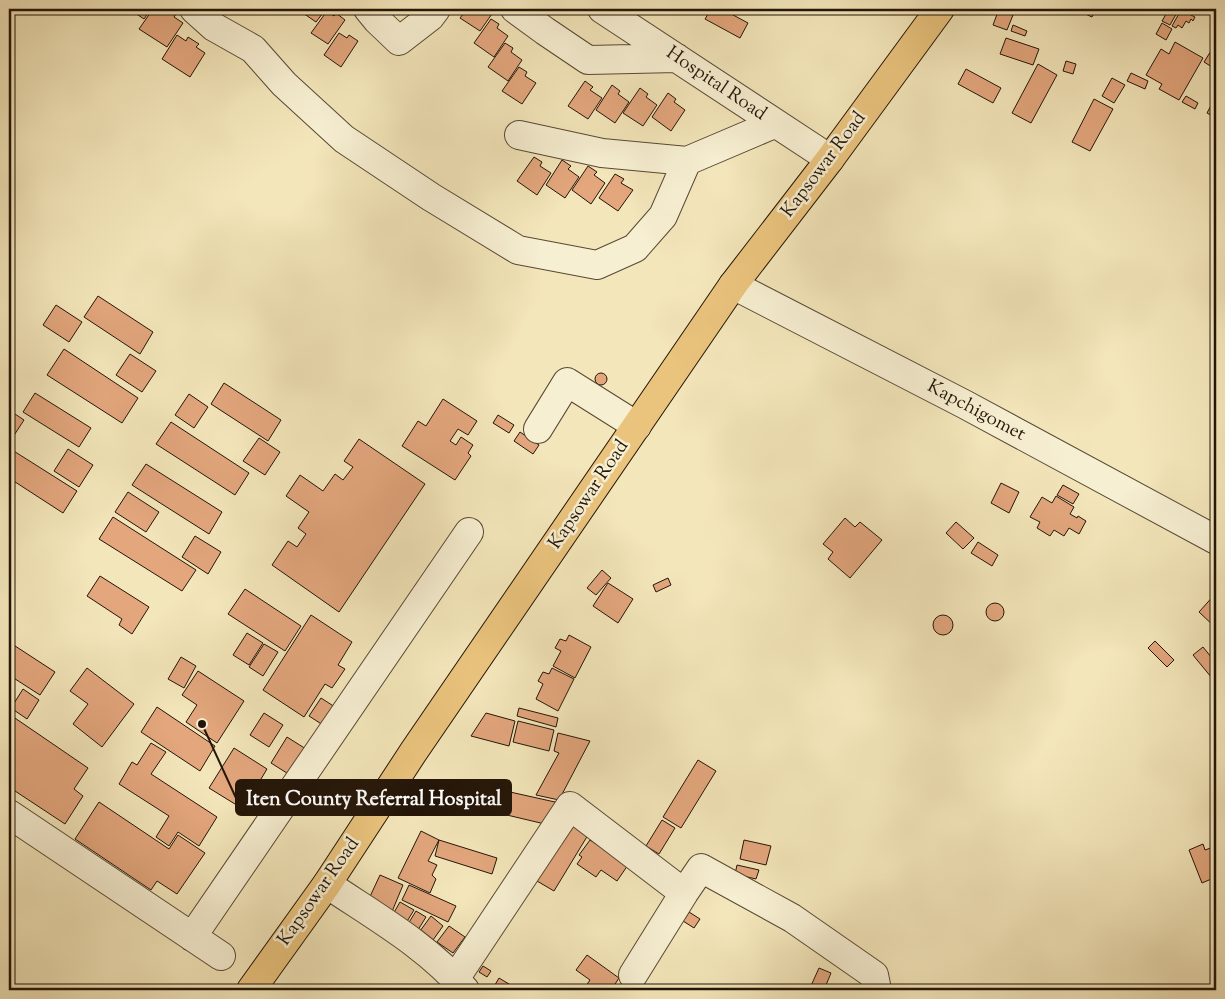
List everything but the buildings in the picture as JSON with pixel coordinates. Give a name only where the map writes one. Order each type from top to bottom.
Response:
[{"type":"main road","name":"Kapsowar Road","points":[[251,990],[327,884],[414,751],[733,285],[830,160],[940,9]]},
{"type":"street","points":[[194,9],[214,27],[253,49],[284,84],[344,140],[431,197],[518,250],[597,265],[635,248],[663,216],[686,160]]},
{"type":"street","points":[[368,9],[399,42],[430,17],[436,9]]},
{"type":"street","points":[[515,9],[588,60],[677,58]]},
{"type":"street","name":"Hospital Road","points":[[602,9],[830,160]]},
{"type":"street","points":[[519,135],[602,153],[686,160],[774,124]]},
{"type":"street","name":"Kapchigomet","points":[[733,285],[964,404],[1216,540]]},
{"type":"street","points":[[538,429],[567,382],[637,426]]},
{"type":"street","points":[[192,937],[469,532]]},
{"type":"street","points":[[327,884],[409,939],[460,984],[570,806],[684,893]]},
{"type":"street","points":[[9,814],[221,956]]},
{"type":"street","points":[[633,974],[701,868],[792,918],[874,975],[877,990]]},
{"type":"place","name":"Iten County Referral Hospital","points":[[202,724]]}]
